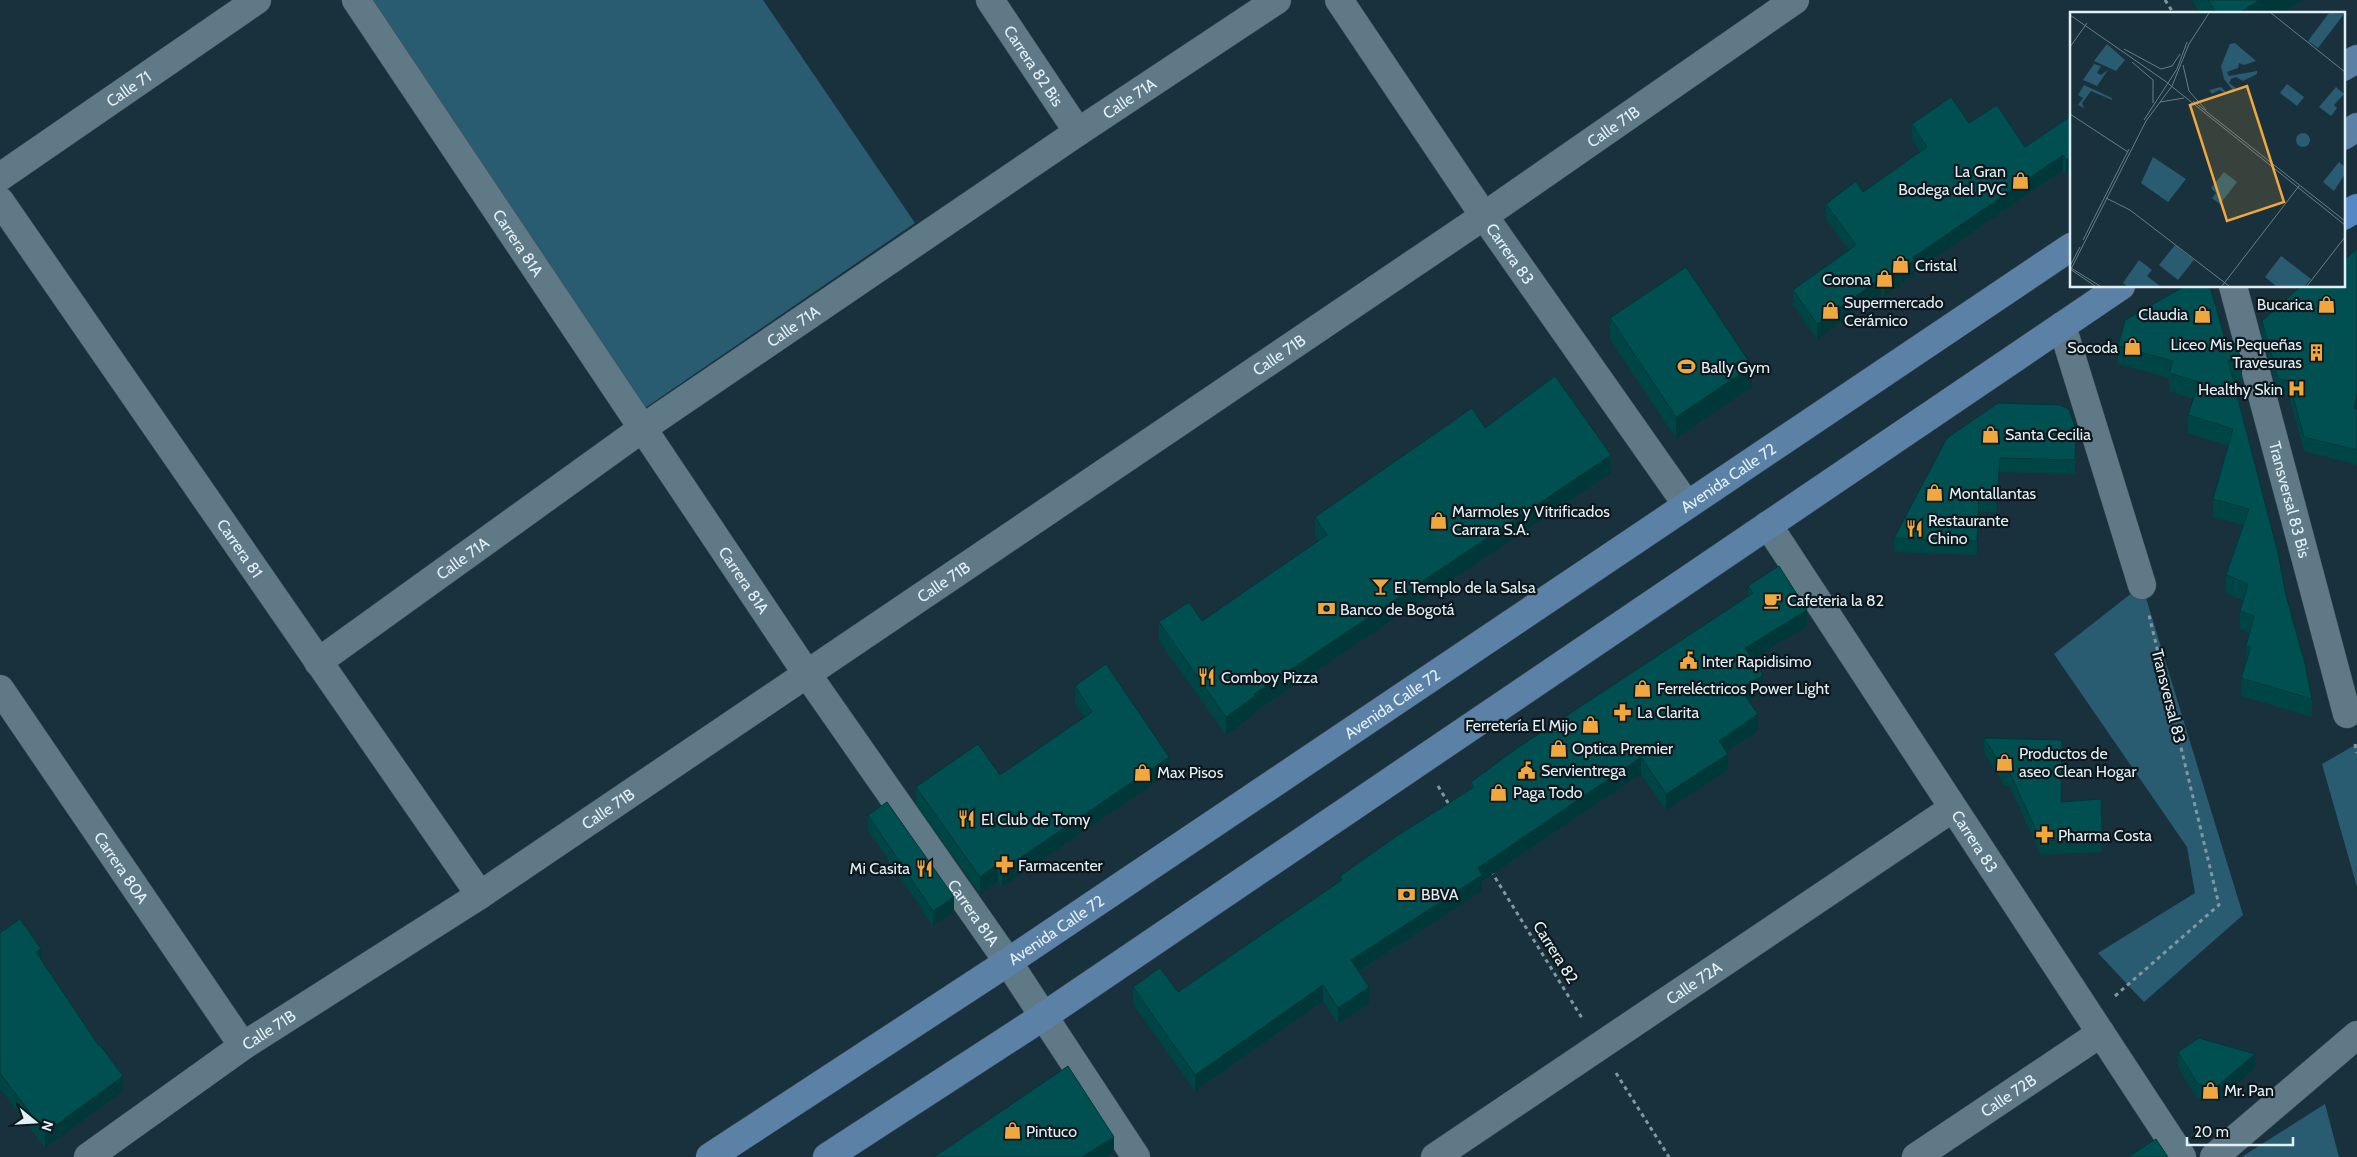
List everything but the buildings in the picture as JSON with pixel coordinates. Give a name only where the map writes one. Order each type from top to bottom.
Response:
[{"type":"main road","points":[[2344,66],[2357,59]]},
{"type":"main road","points":[[2344,135],[2357,127]]},
{"type":"main road","points":[[2344,215],[2357,208]]},
{"type":"main road","name":"Avenida Calle 72","points":[[710,1157],[1008,962],[2070,248]]},
{"type":"main road","points":[[827,1157],[1044,1016],[2119,288]]},
{"type":"street","name":"Calle 71","points":[[0,177],[257,0]]},
{"type":"street","name":"Carrera 81A","points":[[356,0],[807,674],[1008,962],[1136,1157]]},
{"type":"street","name":"Carrera 82 Bis","points":[[990,0],[1078,132]]},
{"type":"street","name":"Calle 71A","points":[[318,662],[643,428],[1078,132],[1277,0]]},
{"type":"street","name":"Carrera 83","points":[[1339,0],[1484,216],[1687,505]]},
{"type":"street","name":"Calle 71B","points":[[88,1157],[243,1046],[480,896],[1484,216],[1795,0]]},
{"type":"street","name":"Carrera 81","points":[[0,201],[480,896]]},
{"type":"street","name":"Transversal 83 Bis","points":[[2234,288],[2347,714]]},
{"type":"street","points":[[2062,326],[2142,585]]},
{"type":"street","name":"Carrera 83","points":[[1768,525],[2182,1157]]},
{"type":"street","name":"Carrera 80A","points":[[0,689],[243,1046]]},
{"type":"street","name":"Calle 72A","points":[[1435,1157],[1953,808]]},
{"type":"street","name":"Calle 72B","points":[[1916,1157],[2096,1025]]},
{"type":"street","points":[[2214,1157],[2357,1035]]},
{"type":"path","points":[[2165,0],[2173,12]]},
{"type":"path","name":"Transversal 83","points":[[2096,1025],[2219,905],[2142,585]]},
{"type":"path","points":[[1422,760],[1455,814]]},
{"type":"path","name":"Carrera 82","points":[[1486,864],[1669,1157]]},
{"type":"shaded area","points":[[364,0],[763,0],[915,223],[645,408]]},
{"type":"shaded area","points":[[2142,585],[2243,915],[2144,1002],[2098,953],[2195,893],[2187,847],[2054,654]]},
{"type":"shaded area","points":[[2357,744],[2357,887],[2322,764]]},
{"type":"shaded area","points":[[2325,1104],[2339,1157],[2243,1157],[2243,1156]]},
{"type":"place","name":"La Gran Bodega del PVC","points":[[2020,180]]},
{"type":"place","name":"Cristal","points":[[1901,265]]},
{"type":"place","name":"Corona","points":[[1885,279]]},
{"type":"place","name":"Bucarica","points":[[2327,304]]},
{"type":"place","name":"Supermercado Cerámico","points":[[1830,311]]},
{"type":"place","name":"Claudia","points":[[2202,314]]},
{"type":"place","name":"Socoda","points":[[2132,347]]},
{"type":"place","name":"Liceo Mis Pequeñas Travesuras","points":[[2316,353]]},
{"type":"place","name":"Bally Gym","points":[[1687,367]]},
{"type":"place","name":"Healthy Skin","points":[[2297,389]]},
{"type":"place","name":"Santa Cecilia","points":[[1991,434]]},
{"type":"place","name":"Montallantas","points":[[1935,493]]},
{"type":"place","name":"Marmoles y Vitrificados Carrara S.A.","points":[[1438,520]]},
{"type":"place","name":"Restaurante Chino","points":[[1914,529]]},
{"type":"place","name":"El Templo de la Salsa","points":[[1380,587]]},
{"type":"place","name":"Cafeteria la 82","points":[[1773,600]]},
{"type":"place","name":"Banco de Bogotá","points":[[1326,609]]},
{"type":"place","name":"Inter Rapidisimo","points":[[1688,661]]},
{"type":"place","name":"Comboy Pizza","points":[[1207,677]]},
{"type":"place","name":"Ferreléctricos Power Light","points":[[1643,688]]},
{"type":"place","name":"La Clarita","points":[[1623,712]]},
{"type":"place","name":"Ferretería El Mijo","points":[[1591,725]]},
{"type":"place","name":"Optica Premier","points":[[1558,748]]},
{"type":"place","name":"Productos de aseo Clean Hogar","points":[[2005,762]]},
{"type":"place","name":"Servientrega","points":[[1527,770]]},
{"type":"place","name":"Max Pisos","points":[[1143,772]]},
{"type":"place","name":"Paga Todo","points":[[1499,792]]},
{"type":"place","name":"El Club de Tomy","points":[[967,819]]},
{"type":"place","name":"Pharma Costa","points":[[2044,835]]},
{"type":"place","name":"Farmacenter","points":[[1004,865]]},
{"type":"place","name":"Mi Casita","points":[[924,868]]},
{"type":"place","name":"BBVA","points":[[1407,894]]},
{"type":"place","name":"Mr. Pan","points":[[2210,1090]]},
{"type":"place","name":"Pintuco","points":[[1012,1131]]}]
